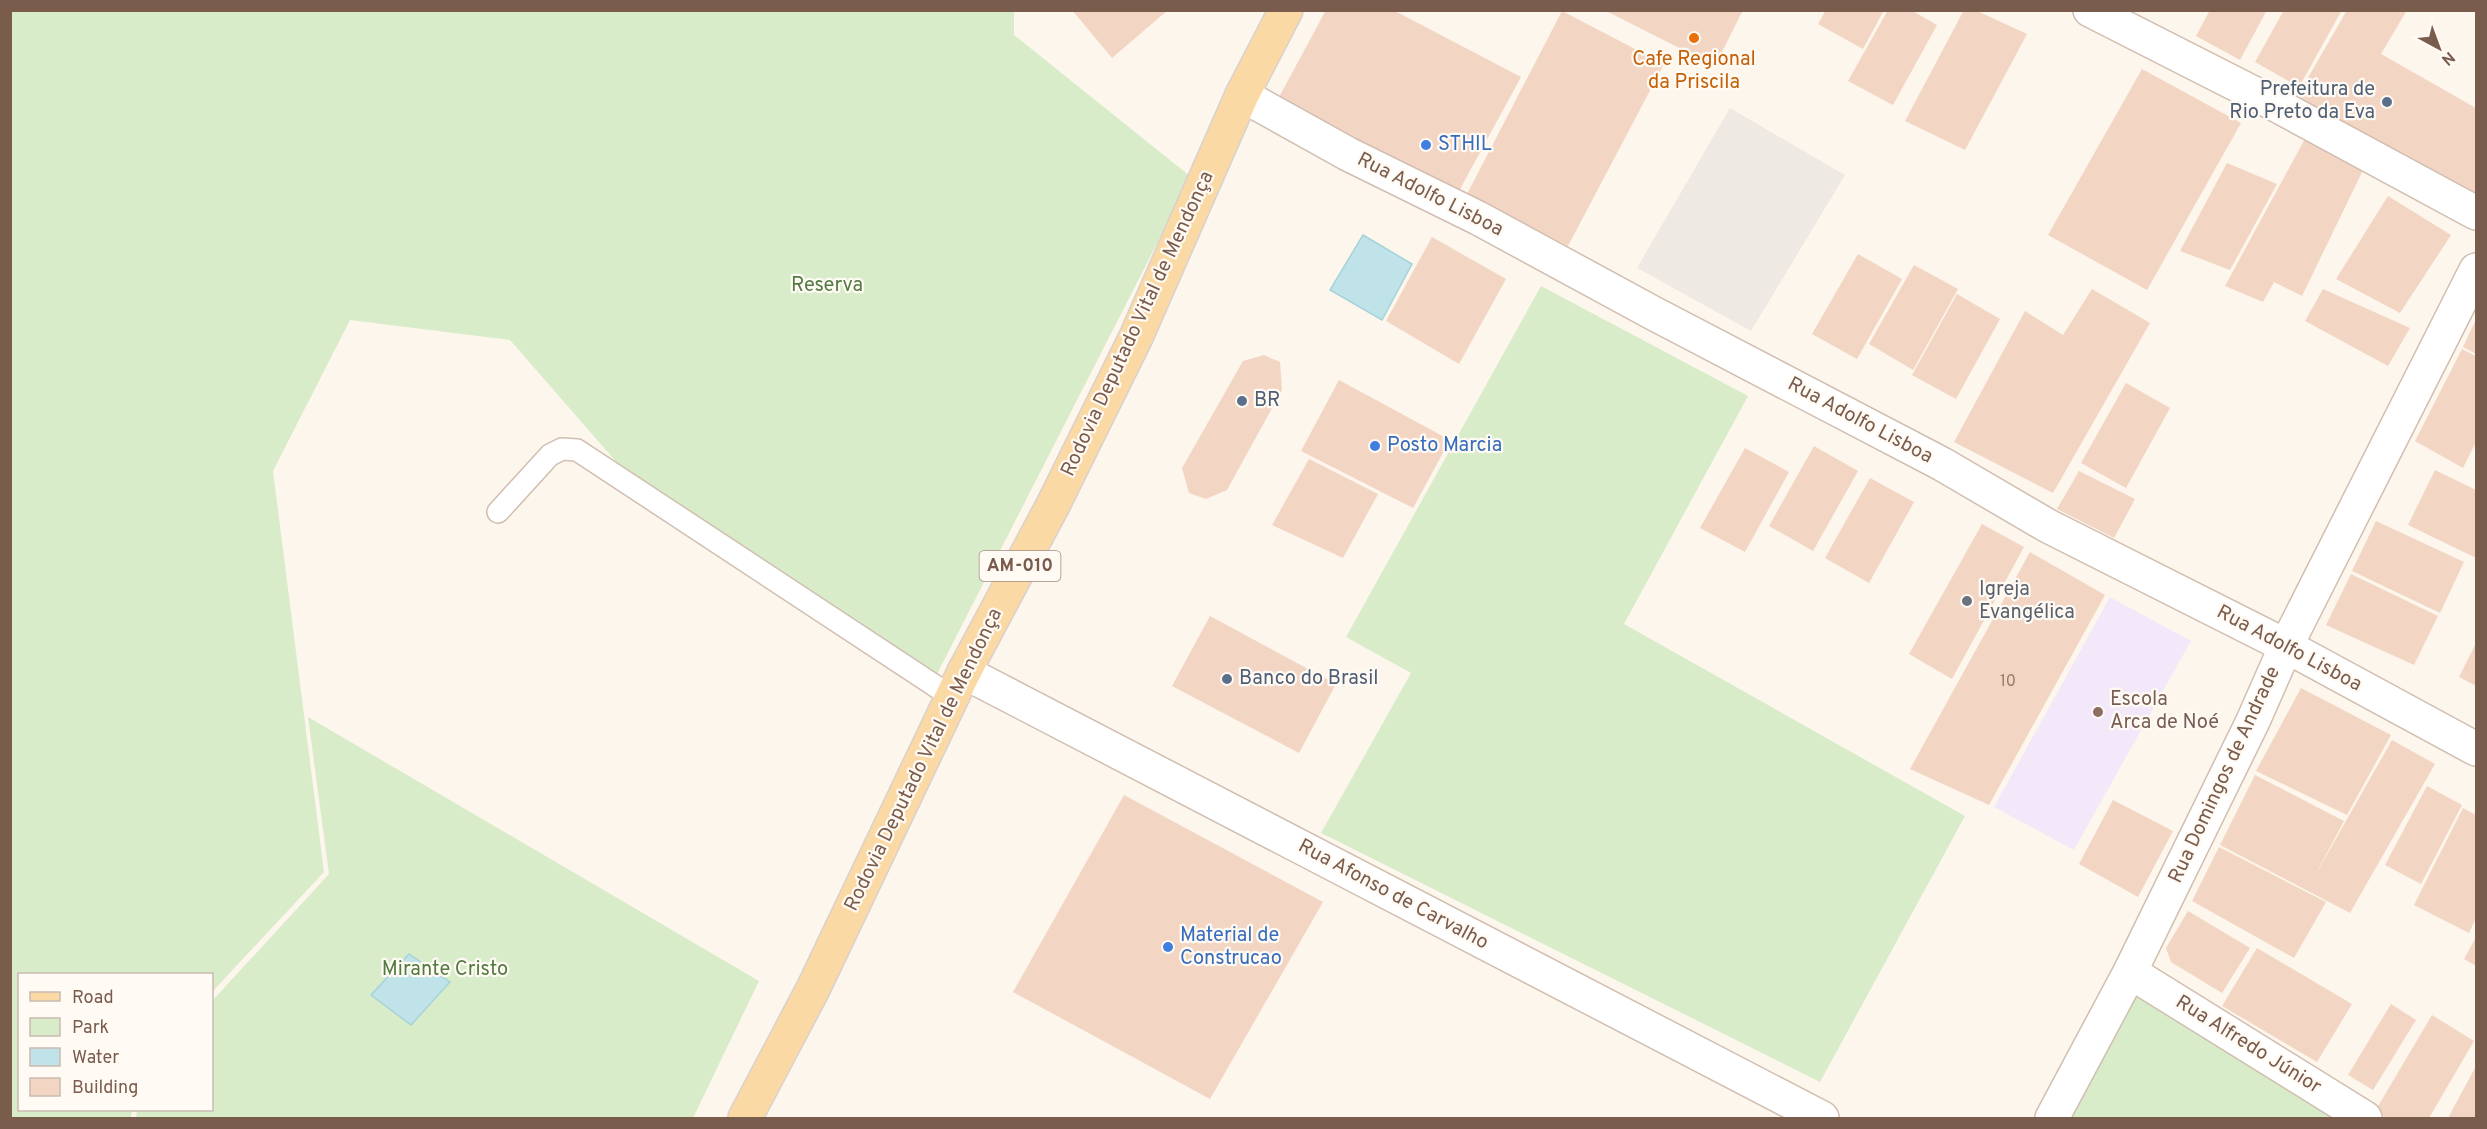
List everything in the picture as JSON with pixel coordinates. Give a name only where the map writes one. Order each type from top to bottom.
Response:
[{"type":"main road","name":"Rodovia Deputado Vital de Mendonça","points":[[745,1119],[813,989],[958,684],[1053,505],[1136,337],[1242,95],[1286,10]]},
{"type":"street","points":[[2090,10],[2267,100],[2476,213]]},
{"type":"street","name":"Rua Adolfo Lisboa","points":[[1242,95],[1348,154],[1478,218],[1653,314],[1942,464],[2048,526],[2286,646],[2476,749]]},
{"type":"street","name":"Rua Domingos de Andrade","points":[[2052,1119],[2130,972],[2253,721],[2286,646],[2476,270]]},
{"type":"street","name":"Rua Afonso de Carvalho","points":[[958,684],[1822,1119]]},
{"type":"street","name":"Rua Alfredo Júnior","points":[[2130,972],[2365,1119]]},
{"type":"lane","points":[[498,512],[550,454],[562,449],[578,450],[958,684]]},
{"type":"shaded area","points":[[1730,108],[1845,175],[1751,331],[1637,268]]},
{"type":"shaded area","name":"Escola Arca de Noé","points":[[2110,597],[2191,641],[2074,850],[1994,807]]},
{"type":"green space","name":"Reserva","points":[[10,11],[1014,11],[1014,35],[1191,177],[936,676],[660,512],[510,340],[350,320],[273,471],[324,872],[213,991],[213,973],[18,973],[18,1111],[132,1111],[131,1118],[11,1118]]},
{"type":"green space","points":[[1541,286],[1748,396],[1624,624],[1965,816],[1820,1082],[1321,833],[1411,673],[1346,637]]},
{"type":"green space","name":"Mirante Cristo","points":[[308,717],[759,981],[693,1118],[136,1118],[137,1111],[213,1111],[213,1000],[329,874]]},
{"type":"green space","points":[[2127,990],[2340,1118],[2068,1118]]},
{"type":"water","points":[[1363,235],[1412,264],[1382,320],[1330,290]]},
{"type":"water","points":[[409,954],[450,982],[411,1025],[371,995]]},
{"type":"building","points":[[1072,10],[1168,10],[1112,58]]},
{"type":"building","name":"STHIL","points":[[1326,10],[1393,10],[1521,77],[1459,191],[1278,99]]},
{"type":"building","name":"Cafe Regional da Priscila","points":[[1604,10],[1743,10],[1715,66]]},
{"type":"building","points":[[1826,10],[1884,10],[1863,49],[1818,24]]},
{"type":"building","points":[[1888,10],[1911,10],[1937,25],[1893,105],[1848,81]]},
{"type":"building","points":[[1964,10],[1975,10],[2027,34],[1965,150],[1905,121]]},
{"type":"building","points":[[2210,10],[2267,10],[2240,60],[2196,36]]},
{"type":"building","points":[[2284,10],[2342,10],[2299,87],[2255,62]]},
{"type":"building","name":"Prefeitura de Rio Preto da Eva","points":[[2347,10],[2407,10],[2381,54],[2476,108],[2476,193],[2297,97]]},
{"type":"building","points":[[1562,11],[1664,64],[1568,246],[1467,194]]},
{"type":"building","points":[[2142,69],[2241,123],[2147,290],[2048,235]]},
{"type":"building","points":[[2307,135],[2366,164],[2302,296],[2274,282],[2263,302],[2225,286]]},
{"type":"building","points":[[2227,163],[2277,184],[2230,270],[2180,251]]},
{"type":"building","points":[[2388,196],[2451,235],[2400,313],[2336,279]]},
{"type":"building","points":[[1432,237],[1506,279],[1459,364],[1386,321]]},
{"type":"building","points":[[1858,254],[1902,279],[1857,359],[1812,334]]},
{"type":"building","points":[[1914,265],[1958,289],[1913,370],[1869,344]]},
{"type":"building","points":[[2092,289],[2150,323],[2053,493],[1954,442],[2025,311],[2063,335]]},
{"type":"building","points":[[2323,289],[2410,328],[2388,366],[2305,321]]},
{"type":"building","points":[[1957,294],[2000,319],[1956,399],[1912,375]]},
{"type":"building","points":[[2476,319],[2476,354],[2463,347]]},
{"type":"building","points":[[2462,349],[2476,356],[2476,442],[2463,468],[2415,441]]},
{"type":"building","points":[[1264,355],[1280,362],[1282,390],[1227,490],[1206,499],[1189,493],[1182,468],[1243,361]]},
{"type":"building","name":"Posto Marcia","points":[[1339,380],[1450,440],[1413,508],[1301,451]]},
{"type":"building","points":[[2126,383],[2170,408],[2126,488],[2081,463]]},
{"type":"building","points":[[1814,446],[1858,471],[1813,551],[1769,526]]},
{"type":"building","points":[[1745,448],[1789,472],[1745,552],[1700,528]]},
{"type":"building","points":[[1309,459],[1378,494],[1343,558],[1272,525]]},
{"type":"building","points":[[2435,470],[2476,490],[2476,558],[2408,525]]},
{"type":"building","points":[[2079,471],[2135,499],[2114,538],[2057,509]]},
{"type":"building","points":[[1870,478],[1914,502],[1869,583],[1825,558]]},
{"type":"building","points":[[2376,521],[2464,562],[2440,613],[2352,571]]},
{"type":"building","name":"Igreja Evangélica","points":[[1982,524],[2024,547],[1952,679],[1909,654]]},
{"type":"building","points":[[2030,552],[2105,595],[1989,805],[1910,769]]},
{"type":"building","points":[[2351,574],[2438,616],[2414,665],[2326,625]]},
{"type":"building","points":[[1210,616],[1336,684],[1299,753],[1172,686]]},
{"type":"building","points":[[2476,643],[2476,686],[2459,677]]},
{"type":"building","points":[[2301,688],[2391,735],[2347,815],[2256,771]]},
{"type":"building","points":[[2392,740],[2435,764],[2350,913],[2220,845],[2255,775],[2344,821],[2313,879]]},
{"type":"building","points":[[2427,786],[2462,805],[2421,884],[2385,865]]},
{"type":"building","name":"Material de Construcao","points":[[1124,795],[1323,902],[1210,1099],[1013,992]]},
{"type":"building","points":[[2113,800],[2173,831],[2138,897],[2079,864]]},
{"type":"building","points":[[2463,808],[2476,815],[2476,918],[2469,933],[2414,905]]},
{"type":"building","points":[[2219,847],[2326,902],[2294,958],[2192,901]]},
{"type":"building","points":[[2188,911],[2250,948],[2222,993],[2171,962],[2166,948]]},
{"type":"building","points":[[2476,937],[2476,966],[2464,959]]},
{"type":"building","points":[[2257,948],[2352,1004],[2317,1062],[2222,1006]]},
{"type":"building","points":[[2391,1004],[2416,1020],[2373,1090],[2348,1075]]},
{"type":"building","points":[[2432,1015],[2474,1041],[2429,1118],[2385,1118],[2374,1113]]},
{"type":"building","points":[[2476,1066],[2476,1118],[2448,1118]]},
{"type":"place","name":"Cafe Regional da Priscila","points":[[1694,38]]},
{"type":"place","name":"Prefeitura de Rio Preto da Eva","points":[[2387,102]]},
{"type":"place","name":"STHIL","points":[[1426,145]]},
{"type":"place","name":"BR","points":[[1242,401]]},
{"type":"place","name":"Posto Marcia","points":[[1375,446]]},
{"type":"place","name":"Igreja Evangélica","points":[[1967,601]]},
{"type":"place","name":"Banco do Brasil","points":[[1227,679]]},
{"type":"place","name":"Escola Arca de Noé","points":[[2098,712]]},
{"type":"place","name":"Material de Construcao","points":[[1168,947]]}]
